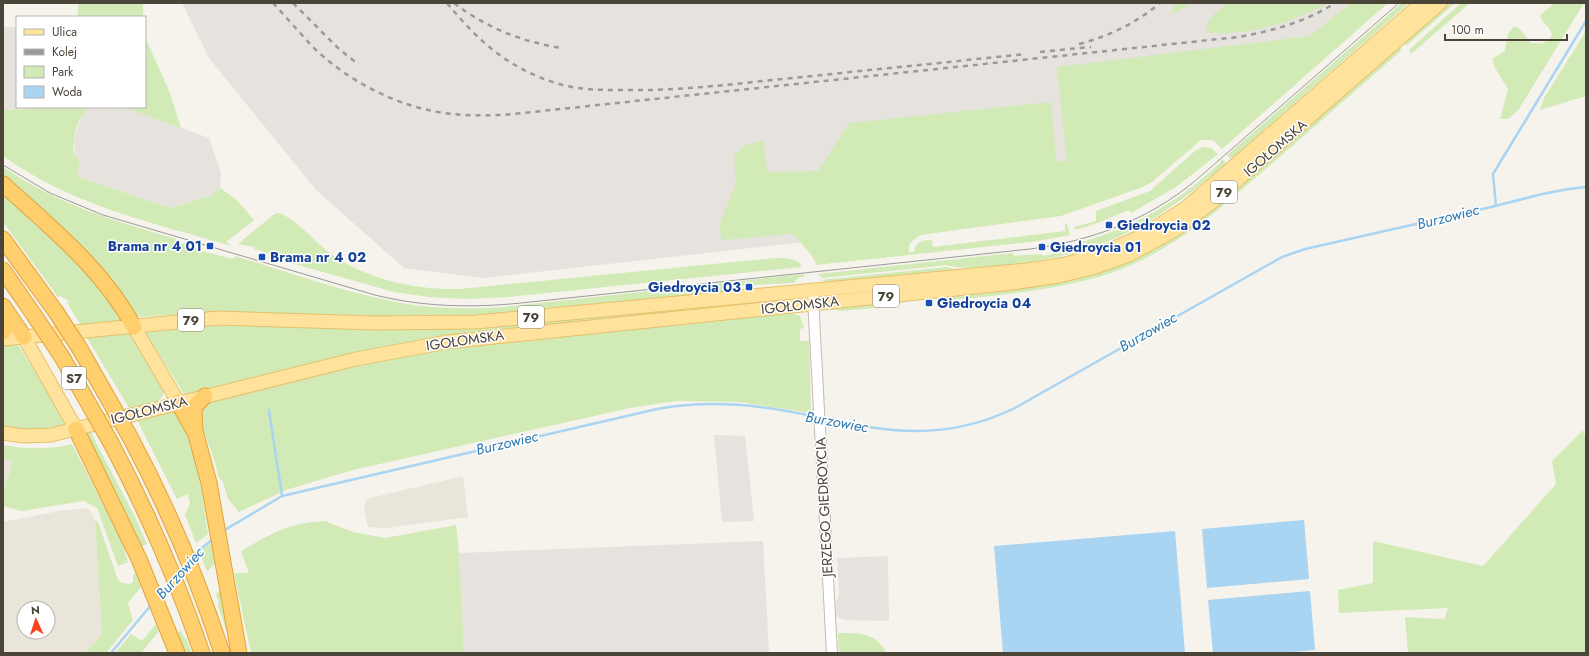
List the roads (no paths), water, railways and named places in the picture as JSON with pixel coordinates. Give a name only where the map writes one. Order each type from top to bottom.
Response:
[{"type":"highway","points":[[3,184],[88,262],[111,291],[134,327]]},
{"type":"highway","name":"S7","points":[[3,239],[56,312],[80,349],[130,438],[184,549],[222,653]]},
{"type":"highway","name":"S7","points":[[3,270],[62,357],[111,443],[146,511],[202,653]]},
{"type":"highway","points":[[3,332],[7,323],[4,308]]},
{"type":"highway","points":[[4,308],[24,337]]},
{"type":"highway","points":[[205,396],[195,406],[195,431],[209,483],[239,653]]},
{"type":"highway","points":[[178,402],[195,431]]},
{"type":"highway","points":[[76,429],[139,559],[175,649]]},
{"type":"main road","name":"IGOŁOMSKA","points":[[134,327],[218,318],[375,323],[469,322],[1046,268],[1088,258],[1129,242],[1161,225],[1203,194],[1422,3]]},
{"type":"main road","name":"IGOŁOMSKA","points":[[76,429],[178,402],[356,359],[447,342],[813,304],[1052,277],[1096,267],[1145,248],[1178,228],[1211,203],[1440,3]]},
{"type":"main road","name":"79","points":[[3,339],[134,327]]},
{"type":"main road","points":[[134,327],[178,402]]},
{"type":"main road","points":[[24,337],[76,429]]},
{"type":"main road","name":"79","points":[[3,433],[16,436],[44,436],[76,429]]},
{"type":"street","name":"JERZEGO GIEDROYCIA","points":[[812,290],[832,653]]},
{"type":"water","points":[[1304,520],[1309,579],[1207,588],[1202,529]]},
{"type":"water","points":[[1175,531],[1185,653],[1003,653],[994,546]]},
{"type":"water","points":[[1310,591],[1315,650],[1281,653],[1213,653],[1208,600]]},
{"type":"waterway","points":[[1496,206],[1493,174],[1586,21]]},
{"type":"waterway","name":"Burzowiec","points":[[822,418],[872,428],[920,431],[967,425],[991,418],[1015,408],[1282,257],[1305,249],[1561,190],[1586,187]]},
{"type":"waterway","name":"Burzowiec","points":[[223,531],[282,496],[657,409],[697,404],[717,404],[777,409],[817,417]]},
{"type":"waterway","points":[[269,410],[282,496]]},
{"type":"waterway","name":"Burzowiec","points":[[192,556],[213,539]]},
{"type":"waterway","name":"Burzowiec","points":[[159,596],[170,583]]},
{"type":"waterway","name":"Burzowiec","points":[[111,653],[152,604]]},
{"type":"tram line","points":[[3,165],[50,193],[103,215],[375,295],[429,304],[466,306],[503,305],[1030,249],[1075,240],[1118,227],[1138,218],[1177,195],[1399,3]]},
{"type":"railway","points":[[273,3],[312,46],[326,59],[359,82],[395,100],[414,106],[433,111],[465,115],[504,115],[1238,37],[1263,32],[1301,21],[1335,3]]},
{"type":"railway","points":[[293,3],[339,49],[358,64]]},
{"type":"railway","points":[[447,3],[483,42],[510,62],[541,78],[559,84],[591,89],[658,90],[693,88],[1026,54]]},
{"type":"railway","points":[[454,3],[479,20],[505,33],[533,42],[562,48]]},
{"type":"railway","points":[[1079,44],[1112,33],[1132,23],[1160,3]]},
{"type":"railway","points":[[1040,52],[1091,47]]},
{"type":"place","name":"Giedroycia 02","points":[[1109,225]]},
{"type":"place","name":"Brama nr 4 01","points":[[210,246]]},
{"type":"place","name":"Giedroycia 01","points":[[1042,247]]},
{"type":"place","name":"Brama nr 4 02","points":[[262,257]]},
{"type":"place","name":"Giedroycia 03","points":[[749,287]]},
{"type":"place","name":"Giedroycia 04","points":[[929,303]]}]
